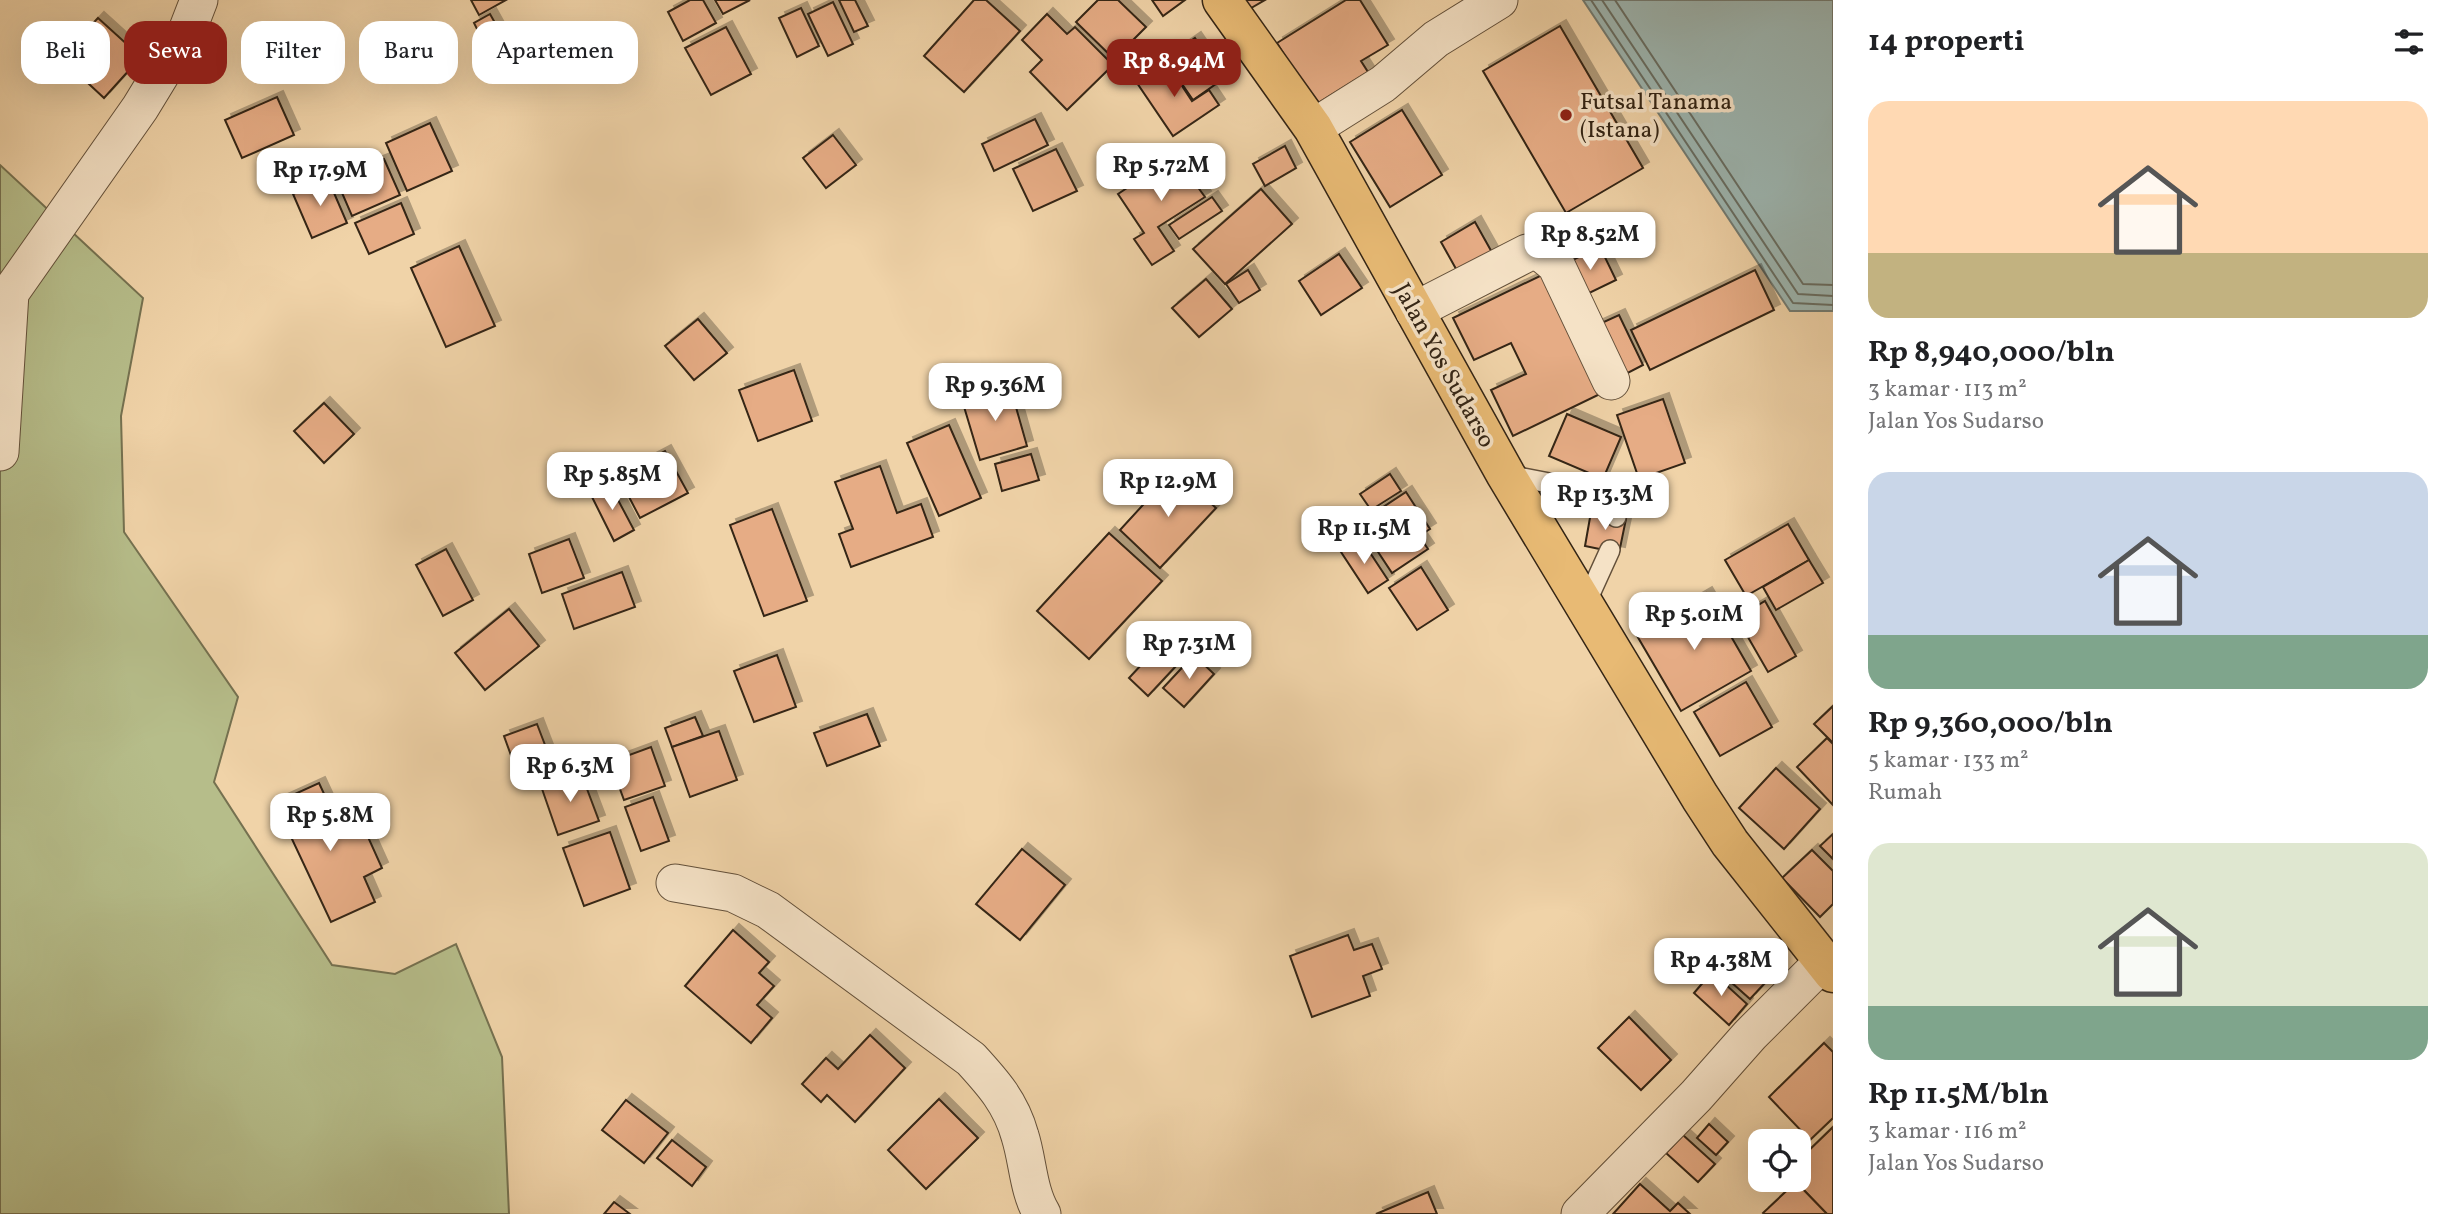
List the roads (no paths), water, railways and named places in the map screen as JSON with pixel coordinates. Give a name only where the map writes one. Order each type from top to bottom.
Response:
[{"type":"main road","name":"Jalan Yos Sudarso","points":[[1222,0],[1313,128],[1506,475],[1700,797],[1730,843],[1828,967]]},
{"type":"street","points":[[0,452],[10,293],[140,108],[187,31],[199,0]]},
{"type":"street","points":[[1313,128],[1383,84],[1436,39],[1499,0]]},
{"type":"street","points":[[1414,311],[1527,253],[1539,251],[1556,265],[1611,381]]},
{"type":"street","points":[[675,883],[733,893],[768,910],[971,1059],[998,1088],[1010,1112],[1020,1134],[1034,1195],[1042,1214]]},
{"type":"street","points":[[1580,1214],[1696,1096],[1749,1035],[1828,967]]},
{"type":"lane","points":[[1506,475],[1596,492],[1610,499],[1616,517]]},
{"type":"lane","points":[[1585,605],[1610,551]]},
{"type":"water","points":[[1583,0],[1833,0],[1833,311],[1790,311]]},
{"type":"place","name":"Futsal Tanama (Istana)","points":[[1566,115]]}]
